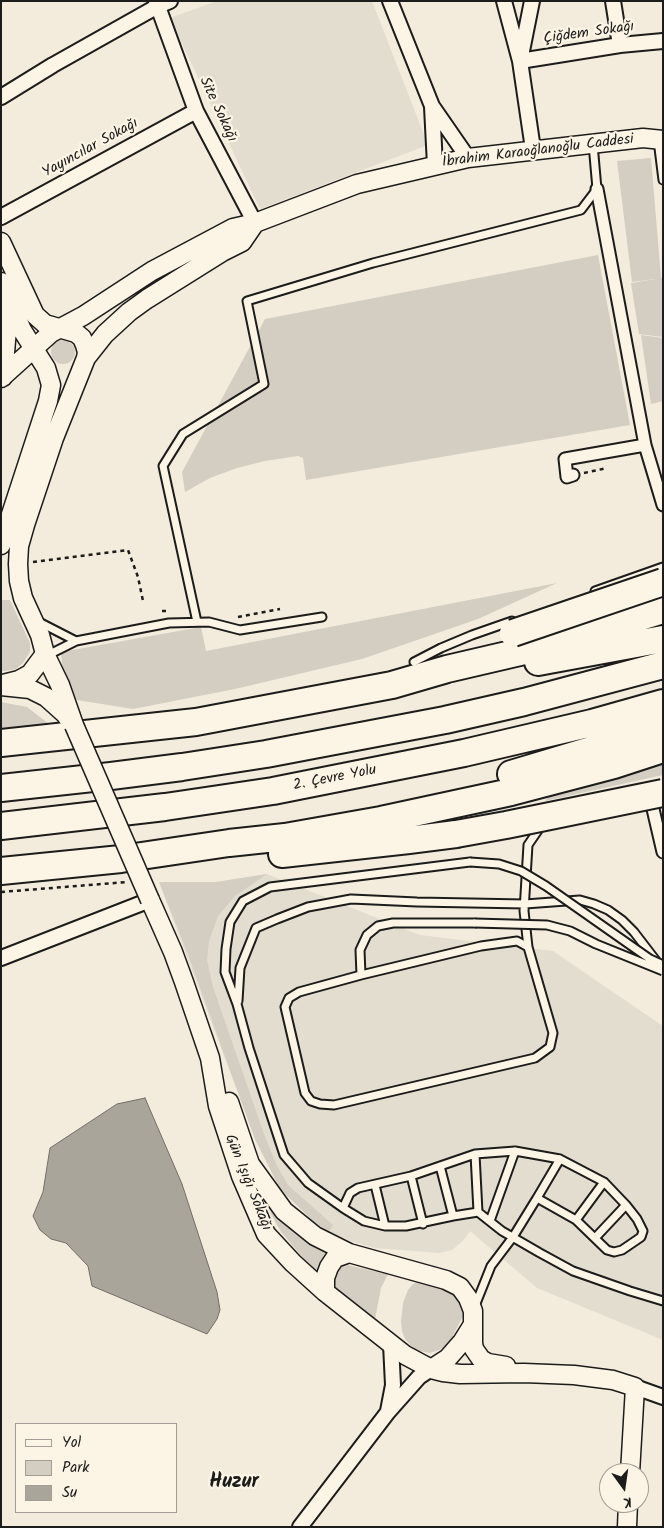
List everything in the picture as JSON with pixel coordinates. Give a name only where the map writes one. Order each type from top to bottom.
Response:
[{"type":"highway","points":[[196,722],[271,694],[414,662],[475,646],[518,625],[663,582]]},
{"type":"highway","points":[[1,743],[196,722],[392,685],[447,669],[550,645],[663,610]]},
{"type":"highway","points":[[392,685],[432,682],[663,639]]},
{"type":"highway","points":[[1,788],[156,771],[266,754],[445,720],[524,702],[663,665]]},
{"type":"highway","name":"2. Çevre Yolu","points":[[1,826],[165,807],[273,791],[464,754],[592,723],[663,703]]},
{"type":"highway","points":[[229,843],[419,800],[589,751],[663,727]]},
{"type":"highway","points":[[1,871],[150,855],[229,843],[286,837],[435,809],[511,792],[663,749]]},
{"type":"highway","points":[[80,863],[105,867],[163,866],[409,840],[658,801]]},
{"type":"street","points":[[390,1],[432,106],[468,158]]},
{"type":"street","points":[[504,1],[520,61],[533,149]]},
{"type":"street","points":[[520,61],[532,1]]},
{"type":"street","points":[[613,1],[620,45]]},
{"type":"street","points":[[1,97],[161,3]]},
{"type":"street","name":"Site Sokağı","points":[[161,3],[196,111],[255,223]]},
{"type":"street","name":"Çiğdem Sokağı","points":[[520,61],[620,45],[663,41]]},
{"type":"street","points":[[432,106],[435,165]]},
{"type":"street","name":"Yayıncılar Sokağı","points":[[1,217],[196,111]]},
{"type":"street","name":"İbrahim Karaoğlanoğlu Caddesi","points":[[2,377],[34,350],[44,338],[84,316],[152,271],[234,228],[255,223],[357,184],[435,165],[468,158],[533,149],[657,137]]},
{"type":"street","points":[[597,189],[645,445],[663,505]]},
{"type":"street","points":[[86,358],[105,334],[129,312],[222,252],[242,242],[255,223]]},
{"type":"street","points":[[1,242],[36,315],[45,324],[76,333],[82,338],[87,352],[54,438],[25,525],[19,546],[18,564],[23,598],[40,635],[45,654],[60,685],[74,726]]},
{"type":"street","points":[[1,282],[22,330],[46,368],[50,381],[50,388],[1,546]]},
{"type":"street","points":[[2,377],[9,302]]},
{"type":"street","points":[[572,475],[568,477],[565,459],[645,445]]},
{"type":"street","points":[[1,685],[19,680],[30,674],[45,654]]},
{"type":"street","points":[[1,685],[30,689],[46,698],[65,714],[74,726]]},
{"type":"street","name":"Gün Işığı Sokağı","points":[[74,726],[176,959],[210,1058],[222,1082],[250,1164],[284,1211],[315,1236],[349,1253],[452,1282],[460,1287],[468,1298],[473,1318]]},
{"type":"street","points":[[658,801],[663,852]]},
{"type":"street","points":[[1,958],[150,900]]},
{"type":"street","name":"Gün Işığı Sokağı","points":[[210,1058],[218,1106],[241,1176],[266,1234],[293,1262],[326,1292],[405,1355],[431,1369],[460,1374],[524,1372]]},
{"type":"street","points":[[326,1292],[325,1278],[329,1267],[335,1258],[349,1253]]},
{"type":"street","points":[[300,1527],[388,1412],[419,1377],[448,1358],[462,1342],[473,1318]]},
{"type":"street","points":[[473,1318],[474,1349],[481,1359],[488,1363],[524,1372],[613,1380],[663,1397]]},
{"type":"street","points":[[388,1412],[392,1385],[391,1344]]},
{"type":"street","points":[[631,1463],[635,1387]]},
{"type":"street","points":[[627,1527],[628,1513]]},
{"type":"lane","points":[[657,137],[663,180]]},
{"type":"lane","points":[[197,622],[163,466],[183,434],[264,384],[247,301],[373,263],[581,210],[597,189],[594,143]]},
{"type":"lane","points":[[586,595],[663,567]]},
{"type":"lane","points":[[45,654],[54,652],[76,641],[169,623],[209,622],[240,630],[322,617]]},
{"type":"lane","points":[[32,620],[44,624],[76,641]]},
{"type":"lane","points":[[528,946],[517,941],[480,946],[299,992],[290,998],[285,1007],[305,1093],[311,1101],[334,1105],[535,1058],[550,1047],[554,1033],[528,946],[524,911],[528,845],[549,813],[625,792]]},
{"type":"lane","points":[[663,965],[650,959],[546,886],[521,871],[499,864],[470,862],[270,887],[243,901],[230,922],[225,972],[238,1004],[249,1048],[284,1155],[308,1183],[364,1221],[385,1226],[423,1224],[452,1216],[478,1212],[513,1237],[573,1270],[663,1301]]},
{"type":"lane","points":[[238,1004],[240,968],[256,928],[276,918],[308,907],[351,899],[525,904],[580,900],[608,910],[622,920],[634,932],[663,970]]},
{"type":"lane","points":[[361,975],[360,950],[367,935],[378,926],[393,923],[547,925],[570,931],[596,944],[663,970]]},
{"type":"lane","points":[[343,1208],[350,1193],[358,1188],[411,1176],[475,1154],[515,1151],[560,1159],[604,1182],[626,1205],[637,1219],[643,1231],[641,1236],[622,1250],[614,1252],[607,1250],[576,1220],[537,1198]]},
{"type":"lane","points":[[490,1221],[515,1151]]},
{"type":"lane","points":[[475,1154],[478,1212]]},
{"type":"lane","points":[[473,1318],[492,1266],[513,1237],[560,1159]]},
{"type":"lane","points":[[440,1166],[452,1216]]},
{"type":"lane","points":[[411,1176],[423,1224]]},
{"type":"lane","points":[[576,1220],[604,1182]]},
{"type":"lane","points":[[374,1185],[385,1226]]},
{"type":"lane","points":[[595,1238],[626,1205]]},
{"type":"path","points":[[572,475],[607,468]]},
{"type":"path","points":[[18,564],[128,550],[138,577],[143,601]]},
{"type":"path","points":[[238,617],[280,609]]},
{"type":"path","points":[[1,892],[142,881]]},
{"type":"shaded area","points":[[217,1],[372,1],[428,145],[260,209],[170,18]]},
{"type":"shaded area","points":[[267,874],[420,935],[553,951],[663,1026],[663,1340],[537,1288],[470,1231],[463,1241],[452,1250],[439,1253],[375,1248],[353,1242],[329,1232],[313,1221],[280,1189],[255,1139],[159,882],[216,882]]},
{"type":"green space","points":[[651,158],[661,278],[663,278],[663,337],[639,334],[631,283],[655,279],[632,282],[617,161]]},
{"type":"green space","points":[[598,255],[630,425],[306,480],[303,458],[298,456],[237,468],[210,478],[185,492],[182,472],[265,319]]},
{"type":"green space","points":[[641,335],[663,338],[663,401],[651,404]]},
{"type":"green space","points":[[58,340],[68,340],[75,347],[75,357],[68,364],[58,364],[51,357],[51,347]]},
{"type":"green space","points":[[557,583],[478,619],[362,659],[235,689],[133,709],[77,700],[63,674],[61,652],[201,627],[206,651]]},
{"type":"green space","points":[[1,600],[10,600],[30,643],[30,652],[23,663],[16,669],[5,671],[1,671]]},
{"type":"green space","points":[[1,702],[27,707],[49,724],[1,729]]},
{"type":"green space","points":[[663,759],[663,775],[545,801],[553,791]]},
{"type":"green space","points":[[267,874],[235,896],[218,916],[209,941],[207,960],[213,987],[277,1166],[288,1185],[333,1225],[329,1232],[313,1221],[280,1189],[255,1139],[186,949],[159,882],[216,882]]},
{"type":"green space","points":[[266,1200],[294,1230],[318,1249],[351,1266],[388,1274],[381,1288],[375,1319],[316,1272],[281,1232]]},
{"type":"green space","points":[[423,1279],[452,1283],[464,1310],[462,1318],[448,1345],[430,1353],[414,1350],[405,1339],[401,1322],[403,1303],[408,1290],[413,1284]]},
{"type":"water","points":[[145,1098],[182,1184],[217,1292],[220,1310],[217,1319],[207,1334],[92,1286],[88,1266],[66,1243],[51,1239],[40,1230],[33,1216],[43,1192],[50,1148],[117,1104]]},
{"type":"district","name":"Huzur","points":[[234,1484]]}]
